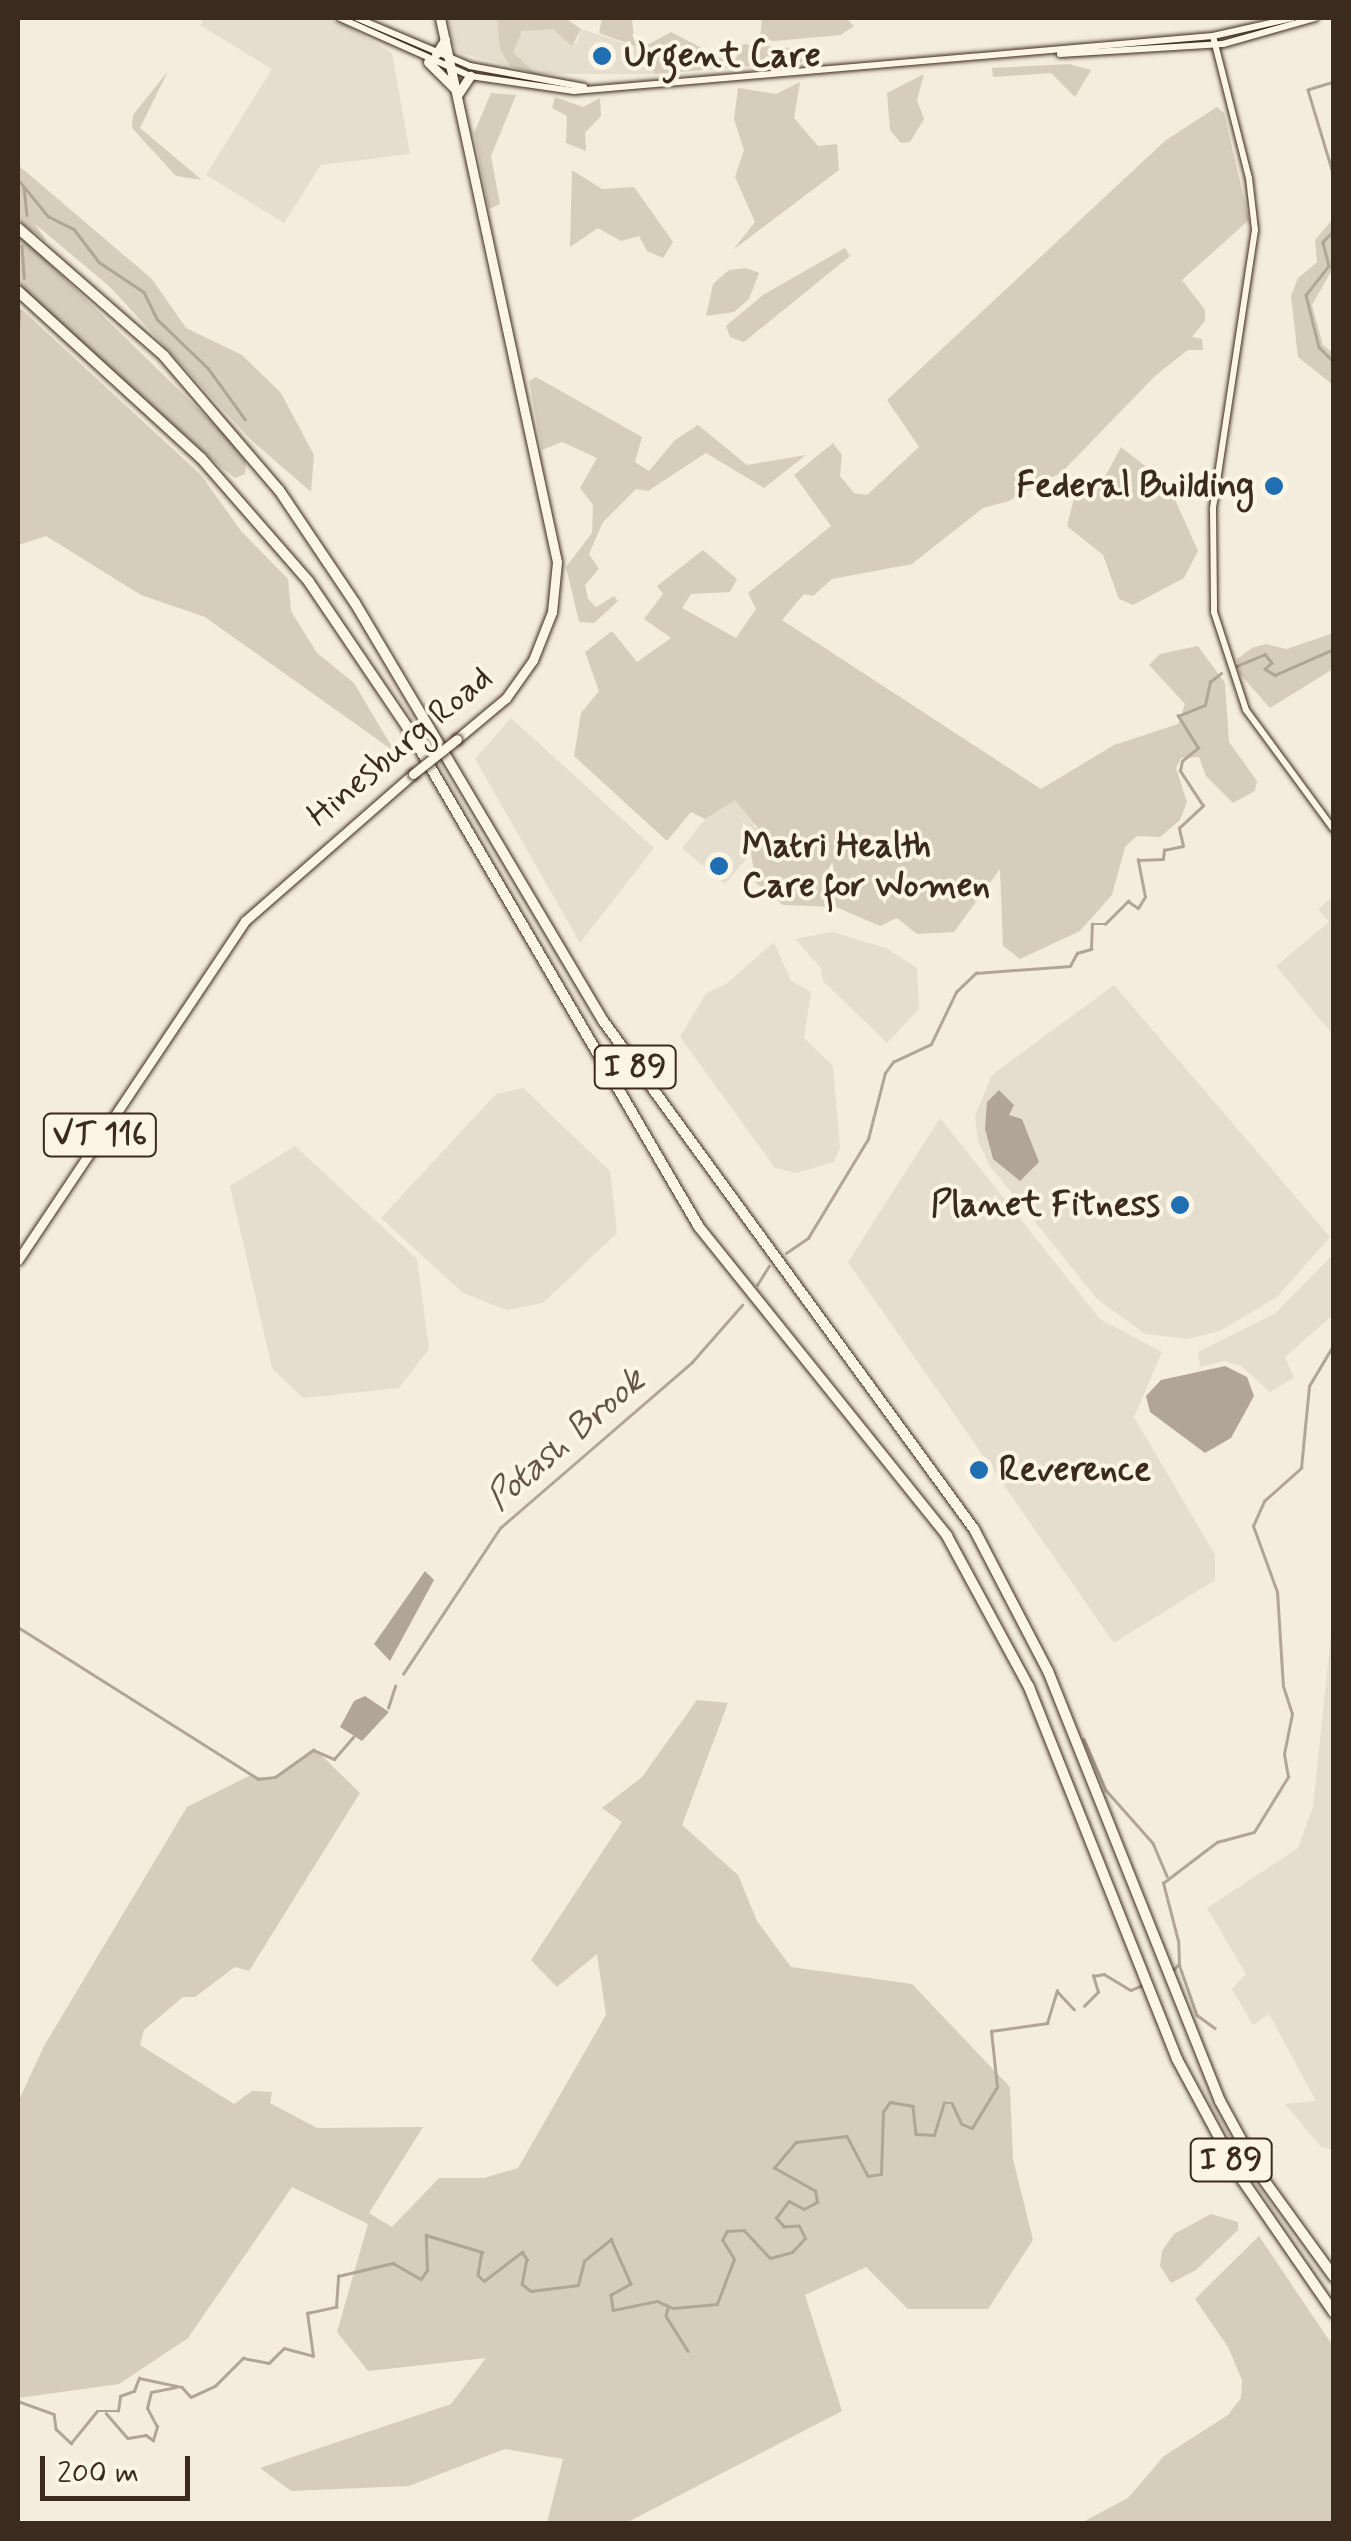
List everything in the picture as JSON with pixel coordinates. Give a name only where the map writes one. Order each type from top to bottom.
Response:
[{"type":"highway","name":"I 89","points":[[18,228],[164,356],[280,490],[355,603],[604,1022],[962,1510],[1048,1670],[1163,1966],[1241,2141],[1334,2277]]},
{"type":"highway","name":"I 89","points":[[18,291],[226,485],[301,571],[370,667],[683,1204],[926,1506],[983,1594],[1034,1700],[1148,1996],[1241,2178],[1334,2313]]},
{"type":"main road","points":[[340,18],[451,64],[535,81],[605,88]]},
{"type":"main road","points":[[357,18],[432,58],[457,92],[470,76]]},
{"type":"main road","name":"Hinesburg Road","points":[[18,1260],[244,921],[457,739],[523,677],[544,637],[556,580],[536,450],[440,18]]},
{"type":"main road","points":[[1213,40],[1292,18]]},
{"type":"main road","points":[[451,64],[470,76],[534,89],[605,88],[1213,40],[1315,18]]},
{"type":"main road","points":[[432,58],[445,40]]},
{"type":"main road","points":[[1213,40],[1255,219],[1212,509],[1214,612],[1246,710],[1334,830]]},
{"type":"shaded area","points":[[204,18],[333,18],[392,53],[410,154],[321,165],[284,223],[206,175],[272,69],[200,25]]},
{"type":"shaded area","points":[[448,18],[497,18],[500,50],[510,66],[456,52]]},
{"type":"shaded area","points":[[497,18],[565,18],[581,29],[572,46],[553,29],[522,31],[513,52],[536,74],[510,66],[500,50]]},
{"type":"shaded area","points":[[602,18],[632,19],[634,37],[649,44],[671,32],[725,60],[736,58],[743,44],[802,49],[803,62],[654,74],[649,51],[599,33]]},
{"type":"shaded area","points":[[762,18],[846,18],[854,26],[841,35],[774,41],[760,39]]},
{"type":"shaded area","points":[[532,25],[553,29],[568,42],[577,43],[581,29],[649,51],[654,74],[536,74],[513,52],[516,37]]},
{"type":"shaded area","points":[[1069,64],[1091,70],[1075,97],[1051,73],[993,77],[992,68]]},
{"type":"shaded area","points":[[168,71],[140,128],[202,180],[176,176],[132,128],[133,115]]},
{"type":"shaded area","points":[[924,74],[917,100],[924,119],[910,142],[901,143],[890,130],[887,93]]},
{"type":"shaded area","points":[[800,82],[794,118],[818,146],[837,144],[839,170],[733,250],[755,222],[735,177],[744,150],[734,119],[738,88],[776,94]]},
{"type":"shaded area","points":[[491,93],[516,95],[491,156],[500,204],[489,209],[474,133]]},
{"type":"shaded area","points":[[555,97],[583,107],[600,98],[601,116],[585,133],[586,151],[566,143],[567,116],[552,108]]},
{"type":"shaded area","points":[[1217,107],[1224,113],[1249,220],[1182,280],[1205,310],[1205,321],[1192,337],[1202,339],[1203,350],[1188,350],[1156,375],[1062,472],[1009,501],[983,508],[912,564],[832,579],[813,596],[804,594],[782,620],[1041,789],[1114,745],[1178,724],[1185,704],[1149,665],[1160,654],[1198,646],[1225,683],[1229,742],[1257,781],[1255,791],[1233,803],[1206,776],[1199,757],[1181,758],[1176,768],[1187,802],[1180,820],[1160,837],[1137,836],[1125,847],[1112,895],[1080,931],[1020,959],[1003,946],[1000,869],[954,932],[917,934],[897,918],[880,926],[836,907],[783,905],[756,883],[751,853],[757,827],[735,800],[705,819],[691,812],[667,841],[574,756],[581,713],[599,691],[585,652],[612,631],[637,662],[671,638],[644,619],[663,594],[657,586],[703,550],[737,579],[730,592],[691,594],[682,608],[736,638],[756,609],[748,593],[831,526],[794,475],[833,443],[842,455],[840,476],[854,493],[867,495],[919,447],[887,400],[1166,140]]},
{"type":"shaded area","points":[[18,165],[152,279],[186,328],[242,355],[281,393],[314,455],[311,492],[250,439],[110,287],[35,224],[47,242],[18,220]]},
{"type":"shaded area","points":[[572,170],[602,189],[634,187],[673,242],[663,258],[647,251],[639,236],[621,241],[598,228],[570,247]]},
{"type":"shaded area","points":[[1333,219],[1332,270],[1312,305],[1323,345],[1333,353],[1333,385],[1298,357],[1291,296],[1298,278],[1317,262],[1315,240]]},
{"type":"shaded area","points":[[18,233],[226,436],[246,462],[245,474],[235,478],[221,467],[18,286]]},
{"type":"shaded area","points":[[845,248],[850,256],[744,342],[730,337],[726,326],[763,295]]},
{"type":"shaded area","points":[[746,268],[759,273],[749,299],[734,312],[706,316],[713,284],[729,270]]},
{"type":"shaded area","points":[[18,306],[201,475],[241,531],[288,579],[291,611],[317,653],[354,683],[395,752],[205,617],[141,595],[46,536],[18,545]]},
{"type":"shaded area","points":[[536,377],[642,437],[635,462],[649,471],[675,440],[698,425],[747,465],[806,455],[764,488],[706,453],[648,491],[636,489],[603,522],[589,554],[599,569],[585,585],[588,599],[596,607],[614,596],[618,601],[594,623],[579,622],[566,567],[592,533],[593,505],[580,488],[597,458],[562,442],[542,450],[529,381]]},
{"type":"shaded area","points":[[1121,447],[1168,484],[1198,551],[1184,578],[1133,605],[1119,599],[1103,555],[1067,526],[1074,498],[1106,475]]},
{"type":"shaded area","points":[[1333,633],[1333,669],[1270,708],[1240,674],[1237,659],[1252,648],[1265,644],[1287,649]]},
{"type":"shaded area","points":[[511,718],[654,848],[580,943],[475,759]]},
{"type":"shaded area","points":[[735,800],[749,811],[757,833],[751,853],[725,884],[682,848],[705,819]]},
{"type":"shaded area","points":[[1333,896],[1333,1035],[1276,966],[1329,922],[1318,909]]},
{"type":"shaded area","points":[[832,932],[886,948],[917,968],[919,1009],[887,1043],[823,981],[821,968],[795,939]]},
{"type":"shaded area","points":[[774,942],[791,981],[811,992],[804,1038],[833,1066],[840,1148],[834,1162],[796,1173],[775,1168],[680,1037],[706,993],[725,985]]},
{"type":"shaded area","points":[[1114,985],[1330,1237],[1277,1297],[1220,1331],[1187,1339],[1145,1334],[1097,1299],[990,1166],[978,1141],[975,1116],[992,1075]]},
{"type":"shaded area","points":[[523,1088],[610,1171],[617,1233],[543,1303],[507,1310],[463,1293],[381,1218],[496,1094]]},
{"type":"shaded area","points":[[999,1090],[1014,1105],[1009,1115],[1022,1119],[1039,1162],[1020,1181],[993,1159],[985,1129],[987,1102]]},
{"type":"shaded area","points":[[940,1118],[1100,1319],[1162,1352],[1134,1417],[1215,1555],[1215,1580],[1114,1643],[848,1262]]},
{"type":"shaded area","points":[[295,1146],[417,1259],[429,1349],[399,1388],[303,1398],[272,1368],[230,1186]]},
{"type":"shaded area","points":[[1333,1254],[1333,1315],[1285,1357],[1294,1378],[1270,1392],[1241,1366],[1225,1361],[1200,1367],[1198,1352],[1276,1313]]},
{"type":"shaded area","points":[[1225,1366],[1247,1377],[1254,1396],[1231,1438],[1205,1453],[1150,1412],[1146,1396],[1161,1380]]},
{"type":"shaded area","points":[[425,1571],[434,1580],[390,1661],[374,1644]]},
{"type":"shaded area","points":[[1333,1615],[1333,2150],[1321,2147],[1285,2104],[1316,2101],[1269,2014],[1253,2025],[1232,1989],[1246,1974],[1207,1908],[1298,1848],[1313,1807]]},
{"type":"shaded area","points":[[365,1696],[389,1712],[362,1741],[340,1727],[354,1701]]},
{"type":"shaded area","points":[[697,1700],[728,1703],[682,1825],[738,1875],[757,1921],[791,1967],[912,1984],[1010,2087],[1013,2159],[1033,2240],[988,2309],[908,2309],[866,2267],[805,2295],[842,2411],[626,2523],[547,2523],[563,2459],[505,2449],[409,2486],[291,2491],[260,2468],[451,2404],[486,2358],[368,2371],[337,2332],[368,2224],[292,2187],[188,2338],[119,2384],[18,2398],[18,2102],[44,2046],[187,1807],[249,1776],[275,1778],[314,1748],[360,1793],[249,1971],[235,1967],[195,1997],[183,1997],[144,2030],[140,2045],[234,2104],[252,2091],[272,2092],[270,2103],[317,2128],[423,2127],[369,2213],[392,2227],[439,2178],[484,2178],[518,2168],[606,2015],[597,1954],[557,1987],[531,1960],[622,1822],[602,1808],[642,1777]]},
{"type":"shaded area","points":[[1211,2214],[1238,2222],[1238,2230],[1196,2270],[1171,2283],[1160,2266],[1162,2251],[1174,2234]]},
{"type":"shaded area","points":[[1259,2236],[1333,2346],[1333,2523],[1081,2523],[1128,2498],[1164,2456],[1228,2415],[1241,2398],[1242,2380],[1228,2347],[1195,2299]]},
{"type":"waterway","name":"Potash Brook","points":[[1334,82],[1308,90],[1334,176]]},
{"type":"waterway","points":[[18,179],[48,216],[74,229],[99,262],[144,292],[157,319],[208,368],[245,419]]},
{"type":"waterway","points":[[24,187],[27,215]]},
{"type":"waterway","name":"Potash Brook","points":[[1334,231],[1323,242],[1329,266],[1306,295],[1319,347],[1334,362]]},
{"type":"waterway","points":[[22,246],[24,278]]},
{"type":"waterway","points":[[18,330],[19,311]]},
{"type":"waterway","name":"Potash Brook","points":[[1237,666],[1265,654],[1272,663],[1265,669],[1275,675],[1334,649]]},
{"type":"waterway","name":"Potash Brook","points":[[786,1253],[808,1238],[868,1139],[885,1073],[893,1062],[931,1044],[956,992],[976,973],[1070,966],[1077,953],[1091,949],[1092,924],[1105,924],[1128,901],[1138,908],[1145,897],[1138,860],[1163,859],[1164,850],[1183,846],[1179,828],[1203,806],[1180,771],[1182,761],[1198,748],[1178,716],[1205,705],[1210,682],[1221,673]]},
{"type":"waterway","name":"Potash Brook","points":[[757,1285],[769,1266]]},
{"type":"waterway","name":"Potash Brook","points":[[403,1674],[500,1528],[692,1362],[742,1305]]},
{"type":"waterway","points":[[1171,1972],[1179,1964],[1178,1941],[1163,1883],[1217,1842],[1254,1832],[1288,1777],[1284,1754],[1292,1714],[1283,1687],[1277,1592],[1253,1526],[1264,1501],[1301,1468],[1309,1386],[1334,1344]]},
{"type":"waterway","name":"Potash Brook","points":[[18,1627],[258,1779],[275,1777],[313,1750],[334,1759],[353,1737]]},
{"type":"waterway","name":"Potash Brook","points":[[388,1708],[395,1686]]},
{"type":"waterway","points":[[1084,1739],[1106,1790],[1153,1843],[1167,1876]]},
{"type":"waterway","points":[[1179,1964],[1197,2015],[1215,2028]]},
{"type":"waterway","points":[[1084,2006],[1098,1992],[1093,1976],[1104,1974],[1131,1990],[1145,1984]]},
{"type":"waterway","points":[[18,2401],[54,2414],[56,2429],[71,2443],[97,2411],[118,2411],[120,2396],[134,2391],[139,2378],[182,2387],[191,2397],[215,2386],[243,2358],[269,2363],[284,2348],[313,2356],[307,2313],[336,2307],[338,2276],[393,2263],[421,2279],[427,2270],[426,2235],[482,2252],[478,2275],[484,2281],[522,2252],[527,2259],[522,2284],[531,2291],[578,2285],[584,2261],[611,2239],[631,2284],[611,2295],[613,2310],[657,2301],[673,2308],[717,2304],[734,2259],[722,2240],[727,2231],[744,2230],[770,2258],[792,2252],[805,2238],[799,2226],[784,2227],[776,2218],[789,2201],[804,2209],[817,2202],[815,2191],[774,2168],[796,2142],[847,2136],[868,2176],[881,2174],[883,2112],[890,2102],[913,2106],[916,2134],[934,2135],[944,2103],[952,2103],[962,2124],[972,2128],[997,2087],[991,2031],[1047,2023],[1057,1991],[1074,2009]]},
{"type":"waterway","points":[[668,2308],[666,2316],[688,2351]]},
{"type":"waterway","points":[[106,2413],[128,2438],[146,2435],[153,2440],[157,2427],[147,2408],[151,2392],[176,2387]]},
{"type":"place","name":"Urgent Care","points":[[602,56]]},
{"type":"place","name":"Federal Building","points":[[1274,486]]},
{"type":"place","name":"Matri Health Care for Women","points":[[719,866]]},
{"type":"place","name":"Planet Fitness","points":[[1180,1205]]},
{"type":"place","name":"Reverence","points":[[979,1470]]}]
